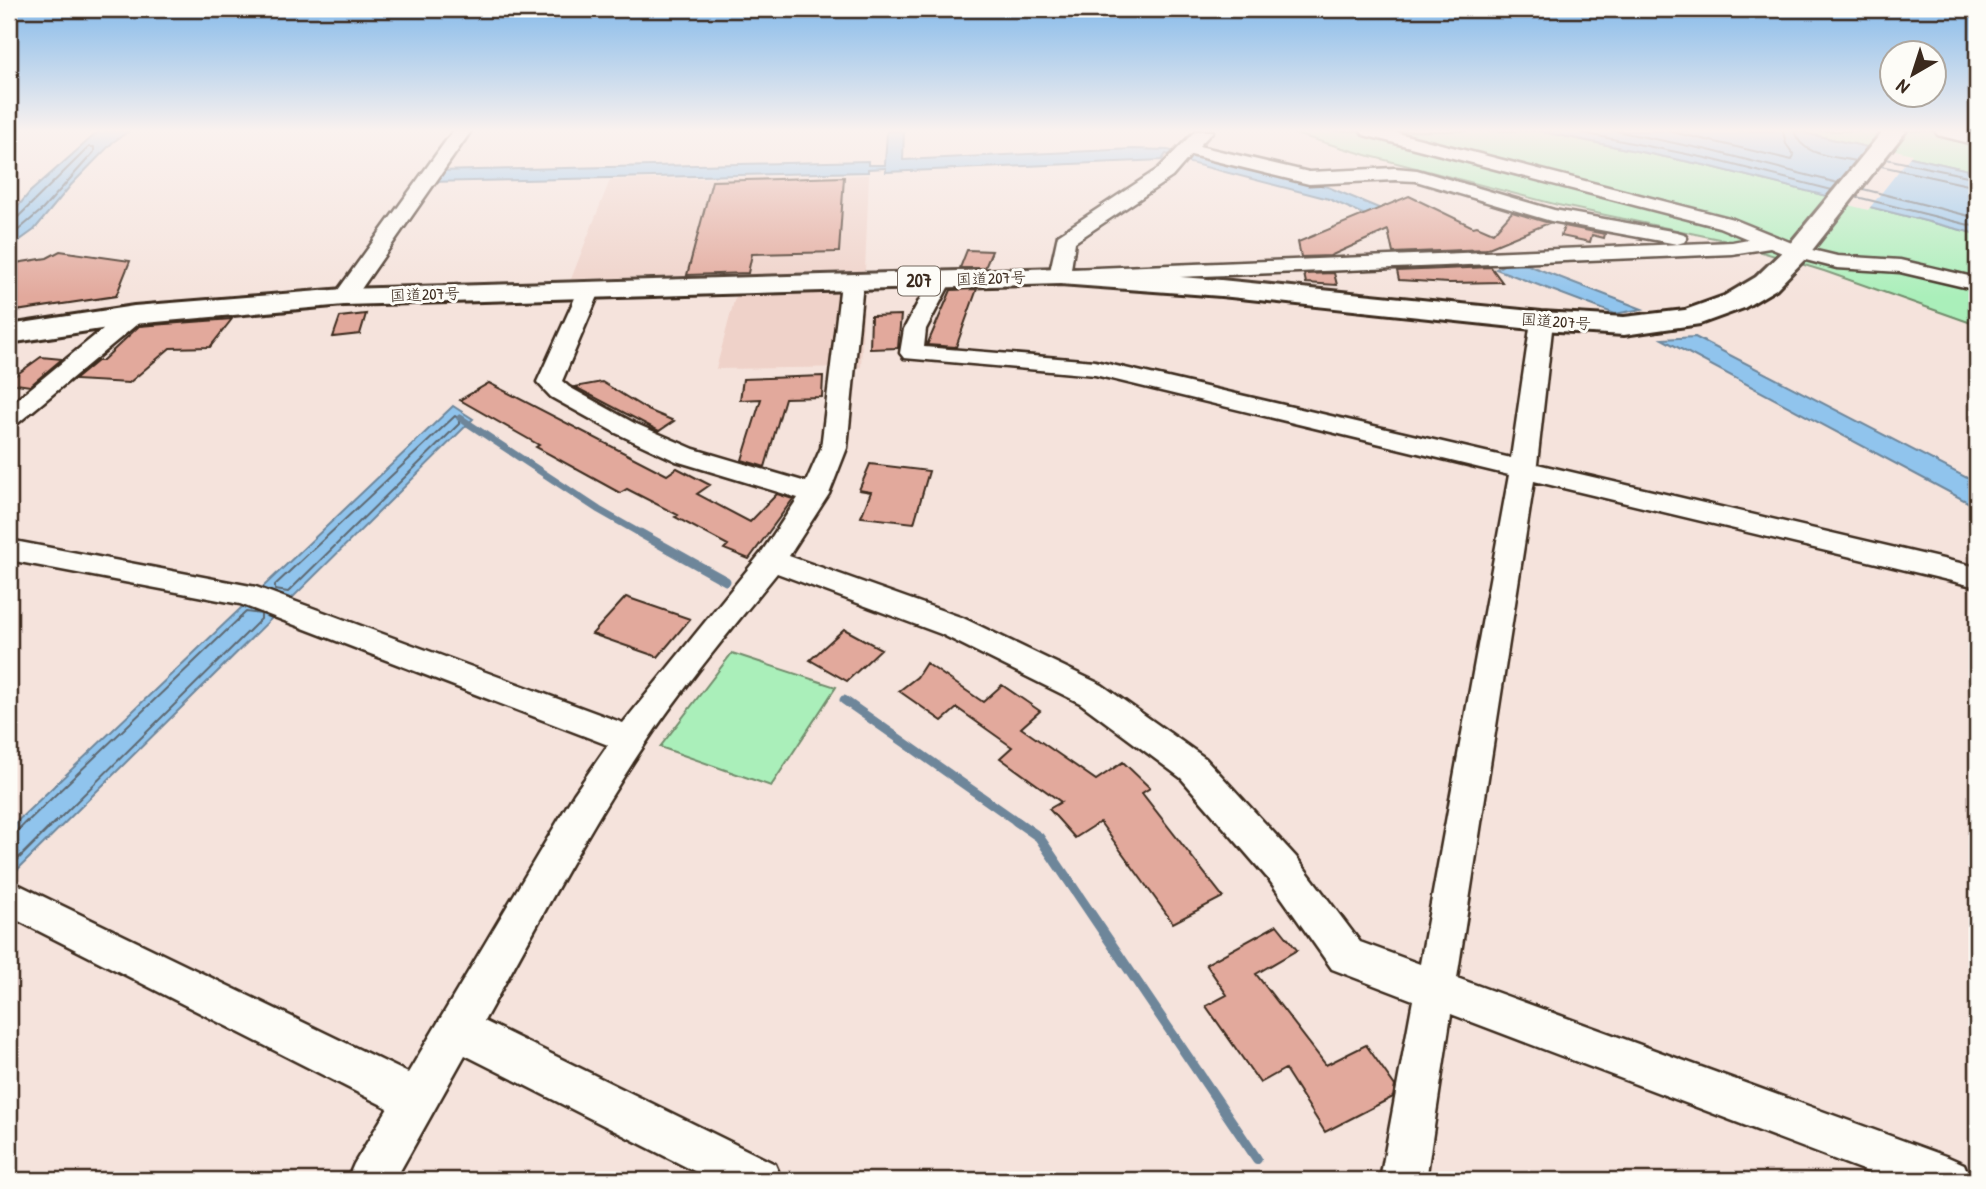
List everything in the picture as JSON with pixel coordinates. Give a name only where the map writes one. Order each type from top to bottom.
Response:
[{"type":"highway","name":"国道207号","points":[[9,334],[134,315],[344,297],[1060,276],[1221,288],[1542,321],[1624,326],[1690,318],[1734,302],[1766,283],[1791,246],[1845,186]]},
{"type":"street","points":[[344,297],[423,186]]},
{"type":"street","points":[[1145,186],[1065,239],[1060,276],[1791,246]]},
{"type":"street","points":[[1453,186],[1551,215],[1732,248]]},
{"type":"street","points":[[1585,186],[1726,223],[1837,262],[1900,266],[1977,284]]},
{"type":"street","points":[[941,280],[915,329],[912,353],[1095,368],[1977,577]]},
{"type":"street","points":[[370,1180],[587,805],[630,739],[687,663],[771,560],[815,494],[834,448],[852,283]]},
{"type":"street","points":[[590,289],[549,382],[554,387],[625,428],[685,455],[815,494]]},
{"type":"street","points":[[9,418],[134,315]]},
{"type":"street","points":[[1403,1180],[1523,469],[1542,321]]},
{"type":"street","points":[[9,550],[245,594],[630,739]]},
{"type":"street","points":[[771,560],[952,626],[1091,694],[1193,768],[1283,869],[1346,956],[1898,1171],[1948,1180]]},
{"type":"street","points":[[9,897],[416,1099]]},
{"type":"street","points":[[457,1029],[759,1180]]},
{"type":"shaded area","points":[[607,186],[869,186],[861,367],[716,369],[734,301],[747,275],[571,279]]},
{"type":"green space","points":[[1487,186],[1789,186],[1977,234],[1977,325],[1824,271],[1719,239],[1558,205]]},
{"type":"green space","points":[[732,653],[836,687],[771,786],[660,747]]},
{"type":"water","points":[[36,186],[70,186],[34,230],[9,248],[9,217]]},
{"type":"water","points":[[1281,186],[1328,187],[1473,247],[1470,250],[1446,251],[1329,199]]},
{"type":"water","points":[[1789,186],[1977,186],[1977,234]]},
{"type":"water","points":[[1507,263],[1528,265],[1642,309],[1615,314],[1496,269]]},
{"type":"water","points":[[1695,337],[1977,483],[1977,507],[1662,339]]},
{"type":"water","points":[[453,406],[473,419],[9,878],[9,829]]},
{"type":"pier","points":[[1835,186],[1886,186],[1868,210],[1825,199]]},
{"type":"building","points":[[711,186],[843,186],[839,252],[752,254],[748,273],[687,275]]},
{"type":"building","points":[[1409,196],[1473,227],[1477,226],[1493,233],[1512,212],[1549,223],[1486,249],[1393,253],[1388,230],[1330,256],[1301,257],[1298,242]]},
{"type":"building","points":[[1564,226],[1605,234],[1604,238],[1592,235],[1590,242],[1561,236]]},
{"type":"building","points":[[967,250],[992,251],[985,268],[960,268]]},
{"type":"building","points":[[60,251],[130,261],[116,296],[9,312],[9,276],[16,263],[47,258]]},
{"type":"building","points":[[1491,267],[1502,282],[1399,280],[1397,271]]},
{"type":"building","points":[[1334,273],[1337,285],[1306,283],[1304,274]]},
{"type":"building","points":[[977,289],[956,347],[927,345],[951,290]]},
{"type":"building","points":[[366,314],[360,334],[333,337],[340,317]]},
{"type":"building","points":[[901,315],[898,348],[870,349],[871,316]]},
{"type":"building","points":[[232,319],[210,347],[170,348],[129,383],[74,380],[97,361],[102,361],[139,326]]},
{"type":"building","points":[[41,357],[62,359],[30,386],[9,383],[9,380]]},
{"type":"building","points":[[823,376],[822,397],[785,398],[765,467],[742,460],[761,399],[740,400],[743,379]]},
{"type":"building","points":[[602,382],[648,410],[674,421],[659,431],[575,387]]},
{"type":"building","points":[[489,383],[667,475],[677,468],[710,485],[697,494],[750,522],[777,494],[793,499],[749,559],[724,549],[728,545],[675,517],[678,515],[627,489],[620,493],[536,447],[539,445],[460,400]]},
{"type":"building","points":[[870,464],[929,471],[914,523],[861,517],[871,492],[859,490]]},
{"type":"building","points":[[626,597],[690,619],[658,657],[592,634]]},
{"type":"building","points":[[844,629],[881,649],[847,681],[810,660]]},
{"type":"building","points":[[926,663],[983,702],[1002,685],[1040,711],[1021,728],[1096,780],[1123,762],[1150,788],[1142,793],[1223,897],[1173,923],[1100,822],[1075,838],[1049,809],[1061,802],[1000,758],[1012,747],[957,708],[942,721],[899,691],[917,677]]},
{"type":"building","points":[[1277,925],[1297,950],[1256,974],[1326,1065],[1366,1045],[1395,1086],[1393,1097],[1325,1132],[1285,1069],[1260,1083],[1206,1006],[1227,995],[1206,964]]},
{"type":"waterway","points":[[460,418],[599,510],[643,535]]},
{"type":"waterway","points":[[640,533],[726,581]]},
{"type":"waterway","points":[[844,700],[1019,823]]},
{"type":"waterway","points":[[1016,821],[1039,837],[1257,1159]]}]
